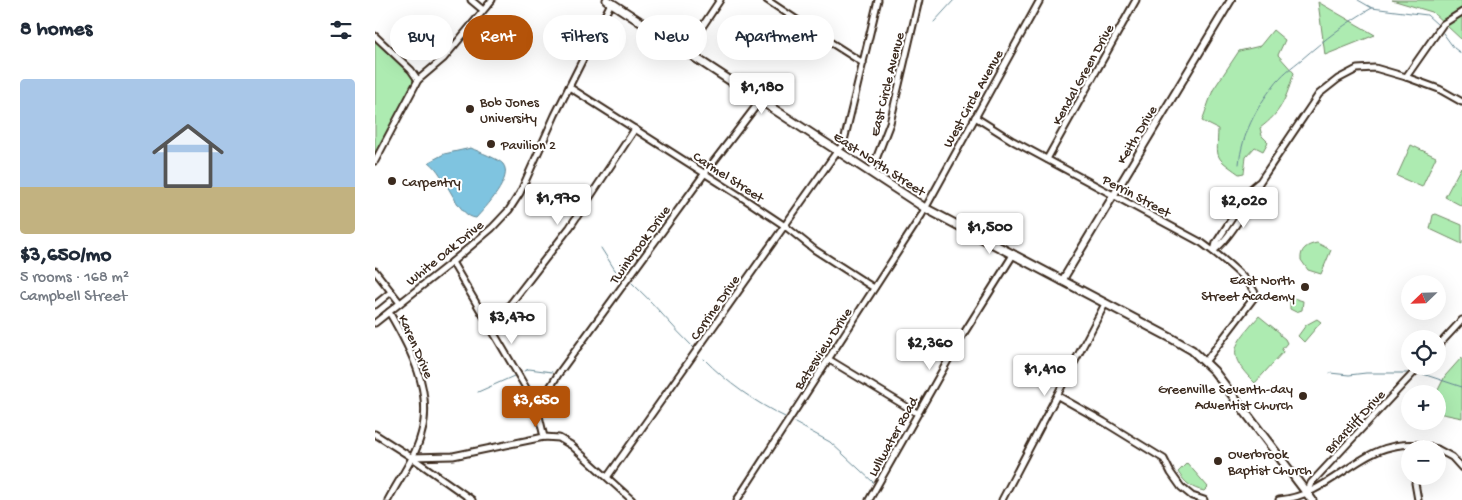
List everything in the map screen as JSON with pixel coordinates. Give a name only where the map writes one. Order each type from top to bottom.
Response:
[{"type":"main road","name":"East North Street","points":[[609,1],[636,19]]},
{"type":"main road","name":"East North Street","points":[[700,60],[925,208],[1186,346],[1205,362],[1312,500]]},
{"type":"street","points":[[471,0],[483,10]]},
{"type":"street","points":[[375,161],[418,80],[444,58],[492,0]]},
{"type":"street","points":[[707,20],[720,0]]},
{"type":"street","points":[[767,0],[829,42],[863,62]]},
{"type":"street","name":"Corrine Drive","points":[[608,476],[844,143],[878,0]]},
{"type":"street","name":"East Circle Avenue","points":[[871,172],[890,123],[919,0]]},
{"type":"street","name":"West Circle Avenue","points":[[925,208],[1039,0]]},
{"type":"street","name":"Kendal Green Drive","points":[[1047,159],[1136,0]]},
{"type":"street","name":"Keith Drive","points":[[1062,281],[1231,0]]},
{"type":"street","name":"White Oak Drive","points":[[375,323],[492,228],[514,203],[609,1]]},
{"type":"street","points":[[1406,77],[1443,24],[1462,12]]},
{"type":"street","points":[[375,36],[411,70],[418,80]]},
{"type":"street","points":[[1213,251],[1221,246],[1256,191],[1259,183],[1319,94],[1338,79],[1357,69],[1364,67],[1375,68],[1439,89],[1462,102]]},
{"type":"street","name":"Carmel Street","points":[[569,87],[705,173],[785,226],[815,250],[874,288]]},
{"type":"street","name":"Twinbrook Drive","points":[[540,403],[559,373],[760,100]]},
{"type":"street","name":"Perrin Street","points":[[975,116],[1047,159],[1202,243],[1251,285],[1256,295],[1205,362]]},
{"type":"street","points":[[491,330],[575,219],[635,129]]},
{"type":"street","points":[[1213,251],[1216,243],[1251,189],[1259,183]]},
{"type":"street","name":"Batesview Drive","points":[[737,500],[925,208]]},
{"type":"street","name":"Lullwater Road","points":[[869,500],[959,341],[1013,255]]},
{"type":"street","points":[[452,262],[529,393],[540,403],[539,416],[544,437]]},
{"type":"street","points":[[375,271],[400,303]]},
{"type":"street","points":[[375,305],[391,292]]},
{"type":"street","points":[[1002,500],[1105,304]]},
{"type":"street","name":"Karen Drive","points":[[388,500],[421,435],[426,404],[419,374],[389,312]]},
{"type":"street","points":[[1446,337],[1462,320]]},
{"type":"street","points":[[828,359],[917,413]]},
{"type":"street","name":"Briarcliff Drive","points":[[1307,492],[1311,483],[1412,375]]},
{"type":"street","points":[[1058,396],[1164,458],[1171,473],[1181,487],[1198,499],[1204,500]]},
{"type":"street","points":[[375,434],[471,500]]},
{"type":"street","points":[[411,457],[453,456],[544,437],[559,438],[571,444],[632,500]]},
{"type":"street","points":[[1279,500],[1297,498],[1374,452],[1401,444]]},
{"type":"street","points":[[1446,455],[1462,468]]},
{"type":"street","points":[[1415,485],[1417,500]]},
{"type":"green space","points":[[1392,0],[1462,0],[1462,40],[1432,12]]},
{"type":"green space","points":[[1318,2],[1375,35],[1325,55]]},
{"type":"green space","points":[[1273,30],[1285,40],[1278,55],[1294,73],[1282,104],[1260,128],[1262,136],[1268,142],[1263,151],[1255,147],[1246,157],[1244,173],[1239,174],[1225,164],[1219,156],[1217,147],[1218,129],[1202,121],[1213,90],[1239,51],[1260,46]]},
{"type":"green space","points":[[375,40],[390,54],[390,60],[396,60],[412,75],[413,83],[375,155]]},
{"type":"green space","points":[[1411,145],[1436,157],[1422,187],[1397,176]]},
{"type":"green space","points":[[1462,168],[1462,206],[1445,197]]},
{"type":"green space","points":[[1436,214],[1462,225],[1462,244],[1430,229],[1433,215]]},
{"type":"green space","points":[[1317,243],[1331,250],[1321,274],[1308,270],[1301,260],[1305,248]]},
{"type":"green space","points":[[1290,297],[1303,301],[1302,310],[1296,312],[1290,309]]},
{"type":"green space","points":[[1259,316],[1280,333],[1287,343],[1282,349],[1283,352],[1255,383],[1239,364],[1236,349],[1244,334]]},
{"type":"green space","points":[[1317,319],[1321,322],[1304,342],[1298,336],[1306,325]]},
{"type":"green space","points":[[1462,357],[1462,418],[1446,415],[1446,385],[1440,385],[1446,375]]},
{"type":"green space","points":[[1187,463],[1208,487],[1204,491],[1189,484],[1178,472]]},
{"type":"water","points":[[471,148],[501,162],[505,170],[502,185],[476,218],[469,216],[463,211],[441,176],[429,162],[444,154]]},
{"type":"waterway","points":[[934,22],[954,0]]},
{"type":"waterway","points":[[1358,0],[1372,8],[1427,15],[1438,25]]},
{"type":"waterway","points":[[1239,164],[1243,143],[1251,122],[1261,103],[1277,81],[1327,38],[1372,8]]},
{"type":"waterway","points":[[1443,33],[1454,48],[1462,54]]},
{"type":"waterway","points":[[601,248],[615,270],[625,278]]},
{"type":"waterway","points":[[632,283],[694,348]]},
{"type":"waterway","points":[[704,359],[742,391],[785,417]]},
{"type":"waterway","points":[[524,371],[529,369],[552,372]]},
{"type":"waterway","points":[[1330,373],[1349,375],[1401,373]]},
{"type":"waterway","points":[[1426,375],[1462,387]]},
{"type":"waterway","points":[[478,392],[514,376]]},
{"type":"waterway","points":[[795,423],[830,442],[873,482]]},
{"type":"place","name":"Bob Jones University","points":[[470,109]]},
{"type":"place","name":"Pavilion 2","points":[[491,144]]},
{"type":"place","name":"Carpentry","points":[[392,181]]},
{"type":"place","name":"East North Street Academy","points":[[1305,287]]},
{"type":"place","name":"Greenville Seventh-day Adventist Church","points":[[1303,396]]},
{"type":"place","name":"Overbrook Baptist Church","points":[[1218,461]]}]
